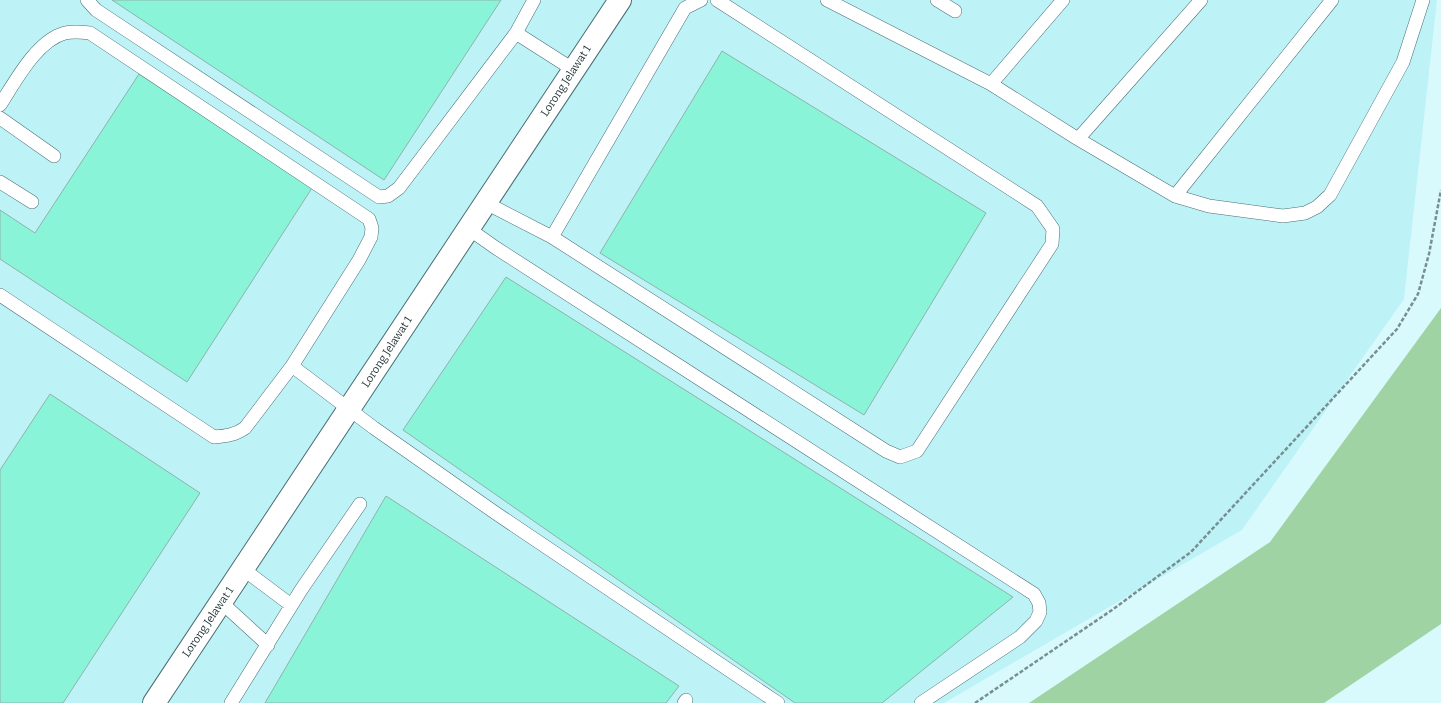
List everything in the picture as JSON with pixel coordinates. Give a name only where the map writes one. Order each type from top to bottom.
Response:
[{"type":"street","name":"Lorong Jelawat 1","points":[[154,703],[620,0]]},
{"type":"lane","points":[[87,0],[96,10],[379,197],[388,196],[399,188],[516,33],[534,0]]},
{"type":"lane","points":[[552,237],[685,8],[701,0]]},
{"type":"lane","points":[[486,203],[552,237],[886,451],[900,457],[917,451],[1052,244],[1053,229],[1036,206],[717,0]]},
{"type":"lane","points":[[827,0],[990,84],[1078,139],[1175,196],[1209,206],[1283,216],[1305,213],[1317,207],[1330,195],[1403,62],[1423,0]]},
{"type":"lane","points":[[937,0],[956,12]]},
{"type":"lane","points":[[990,84],[1063,0]]},
{"type":"lane","points":[[1078,139],[1202,0]]},
{"type":"lane","points":[[1175,196],[1332,0]]},
{"type":"lane","points":[[0,105],[32,56],[50,41],[65,33],[90,33],[369,219],[372,228],[371,237],[359,260],[292,366],[245,428],[236,434],[226,436],[214,437],[0,295]]},
{"type":"lane","points":[[516,33],[574,70]]},
{"type":"lane","points":[[0,118],[54,156]]},
{"type":"lane","points":[[0,182],[32,202]]},
{"type":"lane","points":[[469,229],[496,248],[1034,594],[1039,603],[1040,612],[1036,621],[1020,637],[921,703]]},
{"type":"lane","points":[[292,366],[374,428],[497,514],[778,703]]},
{"type":"lane","points":[[231,703],[268,645],[291,605],[360,504]]},
{"type":"lane","points":[[243,569],[291,605]]},
{"type":"lane","points":[[221,602],[268,645]]},
{"type":"path","points":[[975,703],[1112,610],[1191,552],[1397,329],[1418,294],[1441,190]]},
{"type":"shaded area","points":[[0,0],[1437,0],[1404,299],[1242,530],[944,703],[0,703]]},
{"type":"green space","points":[[1441,308],[1441,624],[1324,703],[1029,703],[1270,542]]},
{"type":"building","points":[[112,0],[501,0],[384,180]]},
{"type":"building","points":[[722,51],[986,213],[864,415],[600,253]]},
{"type":"building","points":[[139,74],[312,188],[187,382],[0,259],[0,210],[35,233]]},
{"type":"building","points":[[506,277],[1013,597],[882,703],[795,703],[403,430]]},
{"type":"building","points":[[50,394],[200,493],[63,703],[0,703],[0,470]]},
{"type":"building","points":[[386,496],[679,686],[666,703],[265,703]]}]
